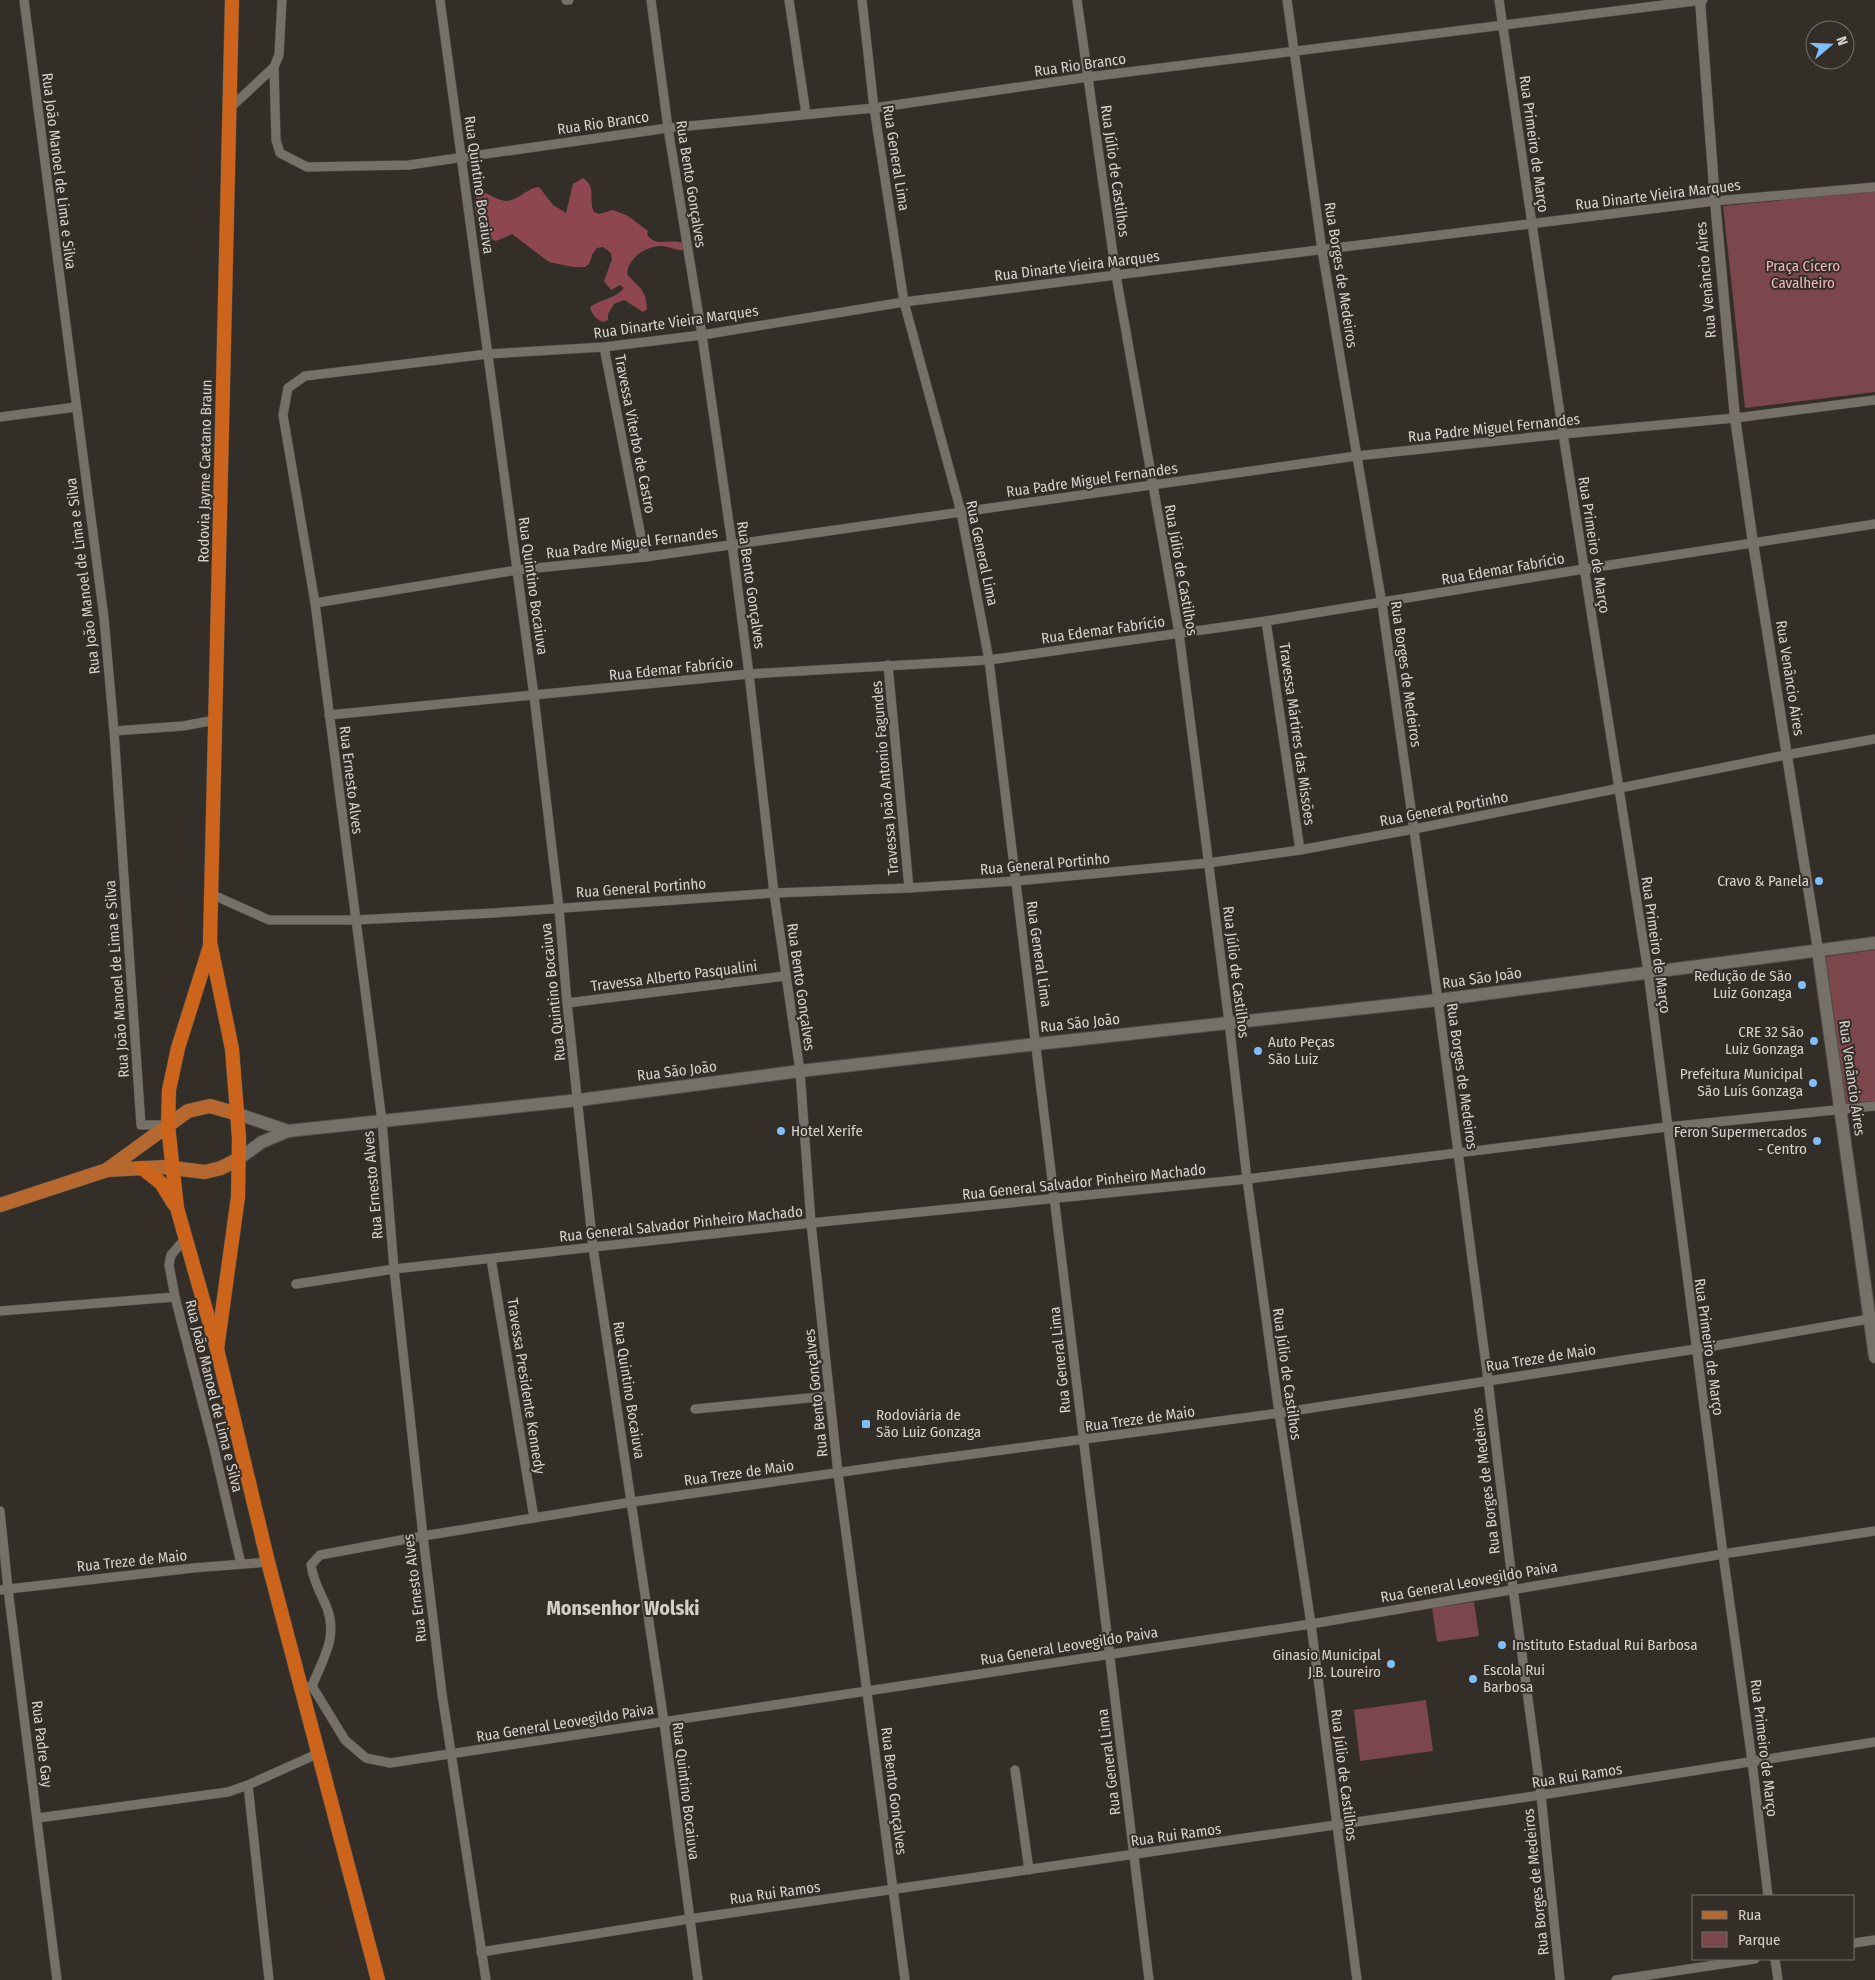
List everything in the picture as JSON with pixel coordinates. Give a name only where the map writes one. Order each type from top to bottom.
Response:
[{"type":"highway","name":"Rodovia Jayme Caetano Braun","points":[[217,1349],[238,1197],[238,1114],[232,1049],[210,942],[232,0]]},
{"type":"highway","name":"Rodovia Jayme Caetano Braun","points":[[168,1125],[169,1090],[178,1048],[210,942]]},
{"type":"highway","points":[[168,1125],[177,1208],[217,1349],[268,1562],[307,1687],[319,1753],[378,1980]]},
{"type":"highway","points":[[142,1168],[161,1183],[177,1208]]},
{"type":"main road","name":"Rua São João","points":[[238,1160],[262,1142],[288,1131],[579,1100],[800,1071],[1438,1000],[1875,943]]},
{"type":"main road","name":"Rua Venâncio Aires","points":[[1818,950],[1840,1109],[1873,1318],[1875,1357]]},
{"type":"main road","points":[[0,1205],[107,1170],[135,1152],[188,1111],[203,1106],[217,1107],[238,1114]]},
{"type":"main road","name":"Rua São João","points":[[238,1114],[288,1131]]},
{"type":"main road","points":[[107,1170],[173,1168],[205,1172],[221,1168],[238,1160]]},
{"type":"street","name":"Rua João Manoel de Lima e Silva","points":[[24,0],[104,618],[114,731],[141,1125],[168,1125]]},
{"type":"street","name":"Rua Rio Branco","points":[[282,0],[279,54],[274,67],[276,140],[280,153],[306,167],[352,168],[409,165],[668,128],[874,108],[1088,77],[1701,0]]},
{"type":"street","name":"Rua Quintino Bocaiuva","points":[[440,0],[534,696],[559,908],[567,1003],[594,1247],[664,1722],[698,1980]]},
{"type":"street","name":"Rua Bento Gonçalves","points":[[651,0],[668,128],[702,334],[732,544],[774,892],[800,1071],[812,1224],[838,1473],[905,1980]]},
{"type":"street","points":[[789,0],[806,114]]},
{"type":"street","name":"Rua General Lima","points":[[862,0],[874,108],[904,302],[961,512],[989,660],[1056,1199],[1083,1440],[1149,1980]]},
{"type":"street","name":"Rua Júlio de Castilhos","points":[[1077,0],[1116,275],[1179,633],[1229,1022],[1246,1179],[1311,1624],[1357,1980]]},
{"type":"street","name":"Rua Borges de Medeiros","points":[[1287,0],[1322,250],[1382,604],[1438,1000],[1541,1795],[1560,1980]]},
{"type":"street","name":"Rua Primeiro de Março","points":[[1499,0],[1563,434],[1648,972],[1768,1895]]},
{"type":"street","name":"Rua Venâncio Aires","points":[[1701,0],[1715,201],[1735,418],[1786,755],[1818,950]]},
{"type":"street","points":[[229,109],[274,67]]},
{"type":"street","name":"Rua Dinarte Vieira Marques","points":[[288,388],[305,376],[488,354],[604,347],[702,334],[904,302],[1116,275],[1715,201],[1875,187]]},
{"type":"street","name":"Travessa Viterbo de Castro","points":[[604,347],[645,557]]},
{"type":"street","name":"Rua Ernesto Alves","points":[[288,388],[283,415],[315,603],[382,1121],[394,1270],[423,1536],[451,1754],[486,1980]]},
{"type":"street","name":"Rua Padre Miguel Fernandes","points":[[315,603],[517,570],[645,557],[1356,456],[1735,418],[1875,400]]},
{"type":"street","points":[[0,417],[76,407]]},
{"type":"street","name":"Rua Edemar Fabrício","points":[[329,715],[749,674],[989,660],[1266,622],[1584,569],[1875,524]]},
{"type":"street","name":"Travessa Mártires das Missões","points":[[1266,622],[1300,850]]},
{"type":"street","name":"Travessa João Antonio Fagundes","points":[[888,665],[909,888]]},
{"type":"street","points":[[114,731],[184,726],[215,720]]},
{"type":"street","name":"Rua General Portinho","points":[[211,894],[270,920],[355,920],[494,913],[774,892],[909,888],[1016,881],[1208,863],[1300,850],[1414,830],[1786,755],[1875,739]]},
{"type":"street","name":"Travessa Alberto Pasqualini","points":[[567,1003],[785,976]]},
{"type":"street","name":"Rua General Salvador Pinheiro Machado","points":[[296,1284],[394,1270],[594,1247],[1246,1179],[1458,1151],[1875,1106]]},
{"type":"street","name":"Rua João Manoel de Lima e Silva","points":[[185,1239],[171,1255],[169,1265],[175,1297],[213,1444],[241,1564]]},
{"type":"street","name":"Travessa Presidente Kennedy","points":[[491,1259],[534,1518]]},
{"type":"street","points":[[0,1312],[175,1297]]},
{"type":"street","name":"Rua Treze de Maio","points":[[307,1687],[330,1643],[332,1627],[327,1609],[312,1576],[311,1565],[320,1555],[632,1502],[1279,1413],[1696,1349],[1873,1318]]},
{"type":"street","points":[[695,1409],[830,1396]]},
{"type":"street","name":"Rua Padre Gay","points":[[0,1511],[4,1589],[38,1818],[57,1980]]},
{"type":"street","name":"Rua General Leovegildo Paiva","points":[[307,1687],[345,1740],[366,1758],[390,1763],[1311,1624],[1513,1588],[1875,1531]]},
{"type":"street","name":"Rua Treze de Maio","points":[[4,1589],[268,1562]]},
{"type":"street","name":"Rua Rui Ramos","points":[[481,1952],[689,1919],[1337,1826],[1875,1742]]},
{"type":"street","points":[[38,1818],[228,1792],[319,1753]]},
{"type":"street","points":[[1015,1770],[1029,1870]]},
{"type":"street","points":[[248,1785],[269,1980]]},
{"type":"street","points":[[1855,1943],[1875,1940]]},
{"type":"street","points":[[1616,1980],[1748,1960]]},
{"type":"street","points":[[1775,1960],[1778,1980]]},
{"type":"green space","name":"Praça Cícero Cavalheiro","points":[[1875,191],[1875,392],[1745,408],[1723,206]]},
{"type":"green space","points":[[1875,950],[1875,1101],[1842,1104],[1823,957]]},
{"type":"green space","points":[[1474,1602],[1479,1636],[1437,1642],[1432,1608]]},
{"type":"green space","points":[[1426,1700],[1433,1751],[1360,1761],[1354,1710]]},
{"type":"shaded area","points":[[583,178],[590,185],[594,212],[599,214],[613,210],[628,216],[648,231],[647,234],[654,241],[680,242],[685,244],[685,250],[661,246],[649,248],[634,258],[627,274],[641,288],[645,296],[647,309],[643,312],[624,300],[614,304],[608,314],[608,320],[603,322],[593,314],[590,307],[620,292],[624,288],[620,285],[611,290],[604,281],[612,259],[611,253],[603,247],[597,248],[589,264],[585,267],[573,267],[549,262],[512,234],[496,241],[485,237],[480,227],[476,216],[475,204],[478,194],[482,191],[506,201],[539,187],[553,205],[566,213],[573,184]]},
{"type":"place","name":"Cravo & Panela","points":[[1819,881]]},
{"type":"place","name":"Redução de São Luiz Gonzaga","points":[[1802,985]]},
{"type":"place","name":"CRE 32 São Luiz Gonzaga","points":[[1814,1041]]},
{"type":"place","name":"Auto Peças São Luiz","points":[[1258,1051]]},
{"type":"place","name":"Prefeitura Municipal São Luís Gonzaga","points":[[1813,1083]]},
{"type":"place","name":"Hotel Xerife","points":[[781,1131]]},
{"type":"place","name":"Feron Supermercados - Centro","points":[[1817,1141]]},
{"type":"place","name":"Rodoviária de São Luiz Gonzaga","points":[[866,1424]]},
{"type":"place","name":"Instituto Estadual Rui Barbosa","points":[[1502,1645]]},
{"type":"place","name":"Ginasio Municipal J.B. Loureiro","points":[[1391,1664]]},
{"type":"place","name":"Escola Rui Barbosa","points":[[1473,1679]]},
{"type":"district","name":"Monsenhor Wolski","points":[[623,1608]]}]
